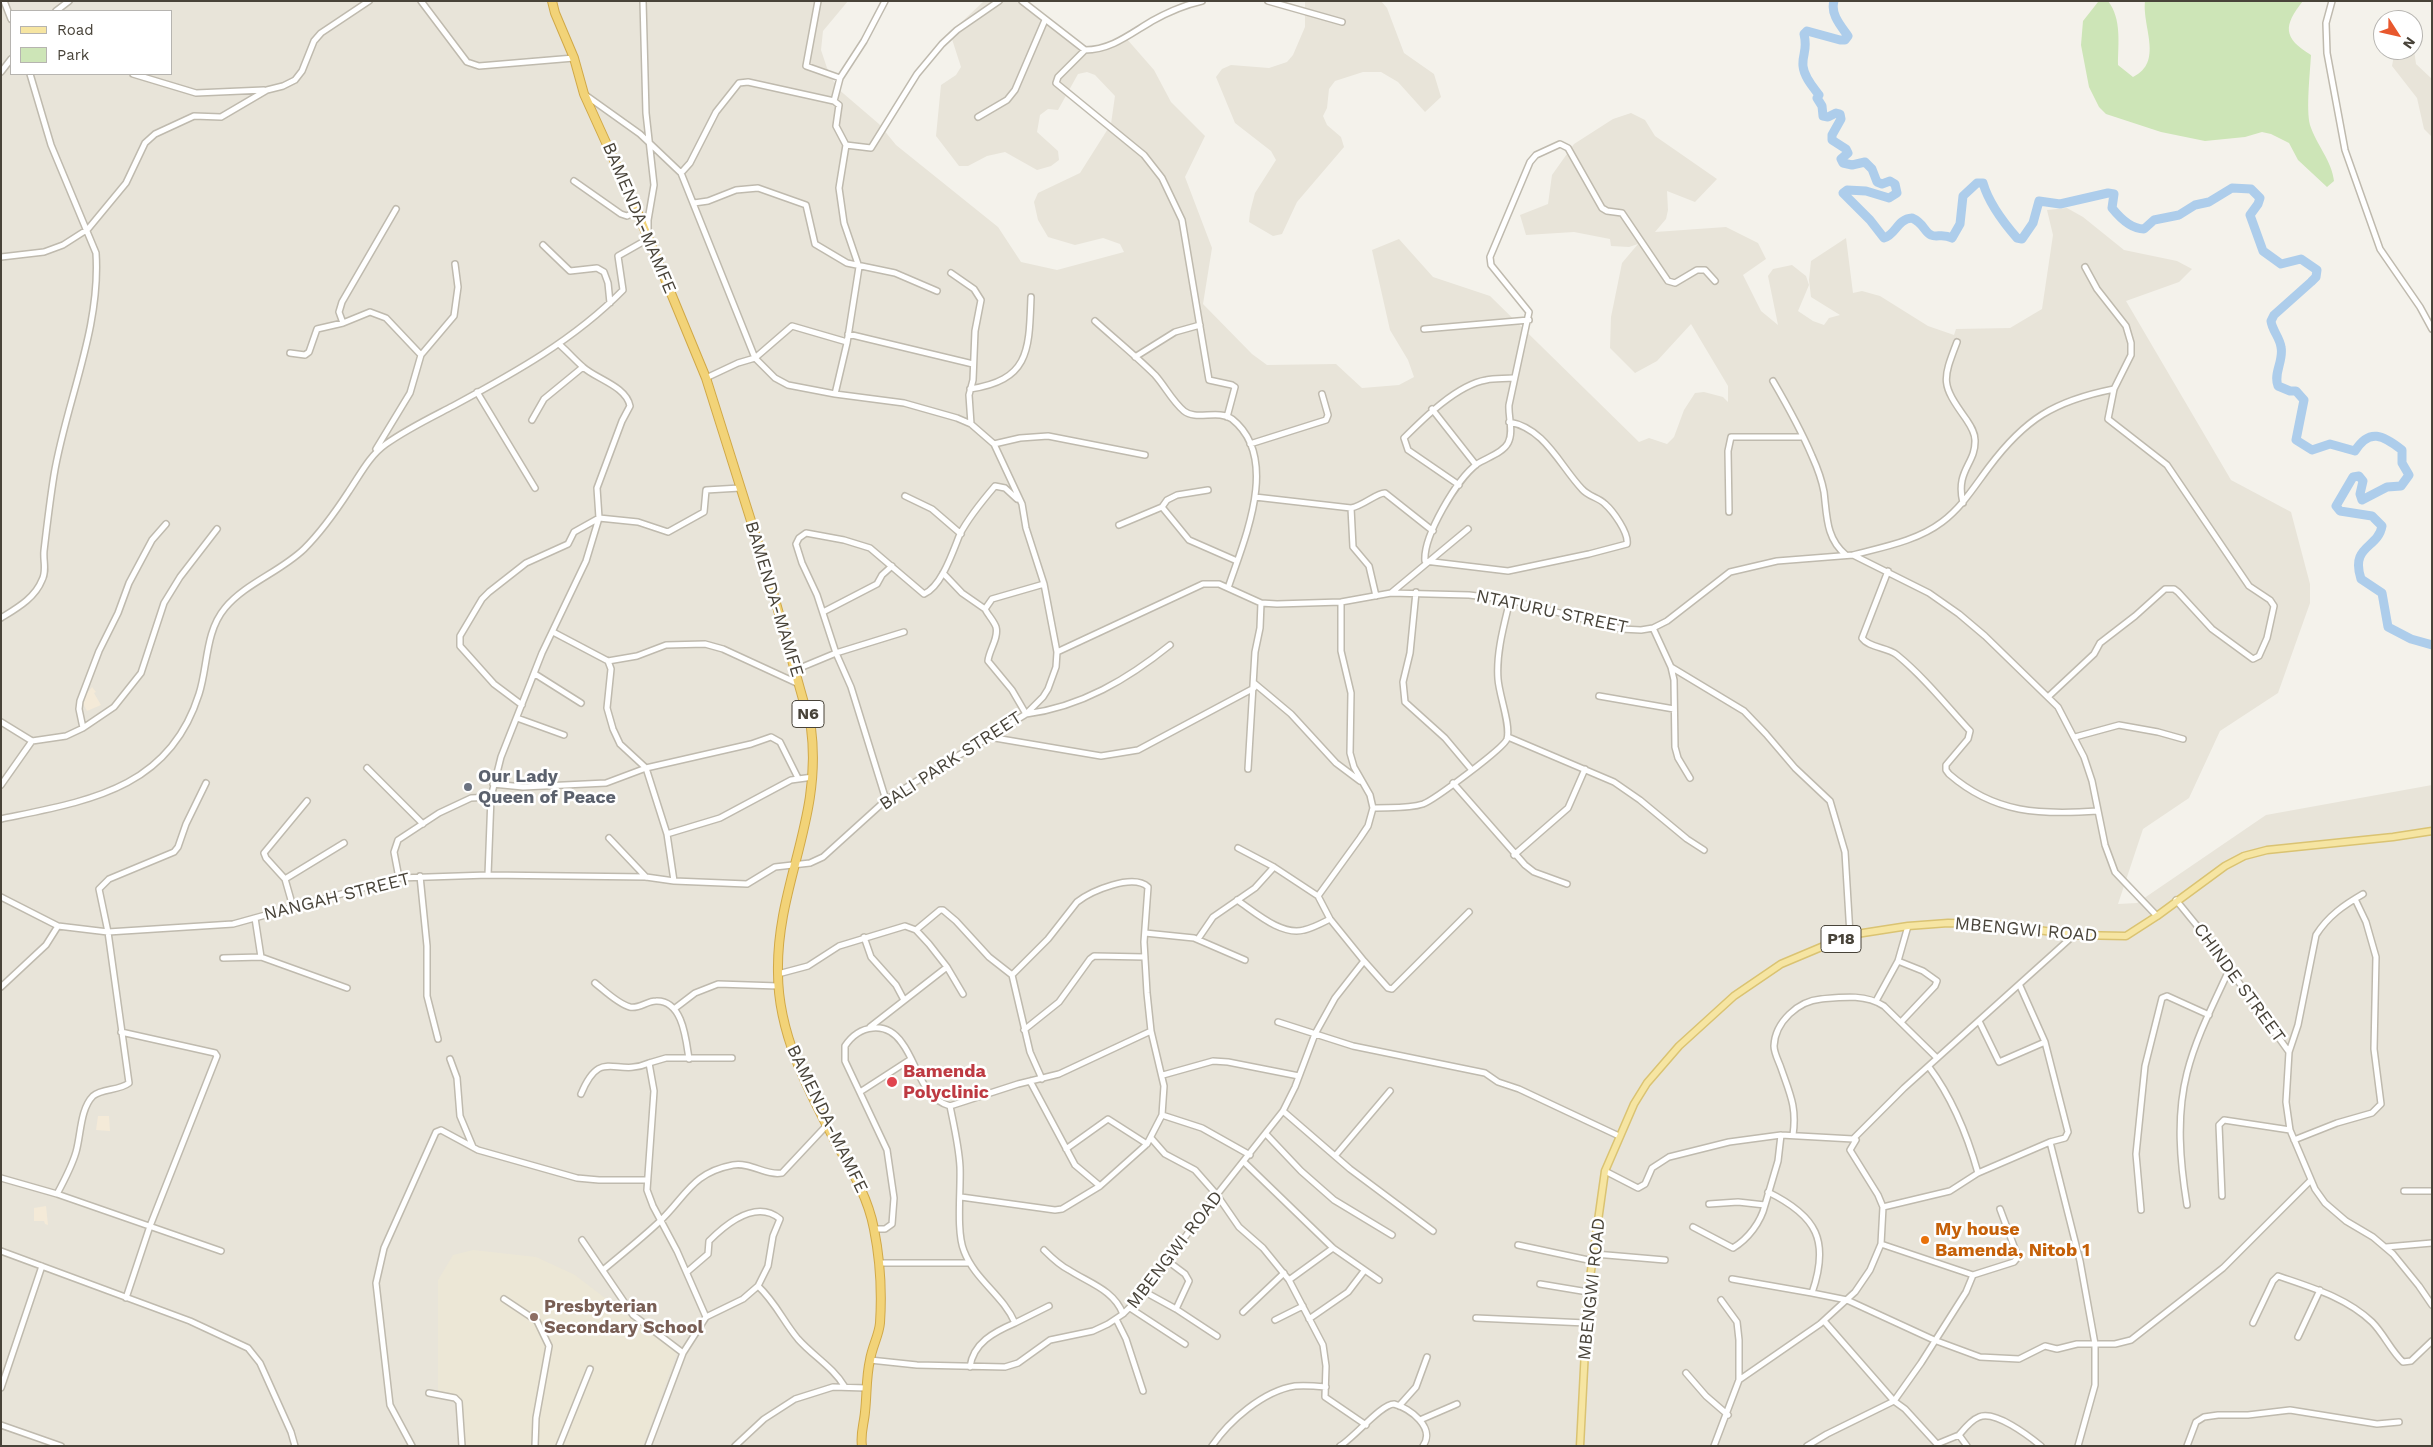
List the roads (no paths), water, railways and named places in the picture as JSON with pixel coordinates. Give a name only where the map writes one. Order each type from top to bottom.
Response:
[{"type":"highway","name":"BAMENDA-MAMFE","points":[[552,1],[555,13],[574,58],[584,94],[637,211],[706,378],[796,670],[811,728],[814,752],[813,777],[807,822],[779,930],[778,986],[781,1012],[800,1070],[863,1191],[874,1229],[879,1263],[880,1325],[870,1360],[865,1413],[860,1438],[862,1446]]},
{"type":"main road","name":"MBENGWI ROAD","points":[[1580,1446],[1588,1292],[1605,1171],[1634,1104],[1647,1082],[1679,1046],[1734,996],[1781,964],[1850,935],[1908,926],[1948,923],[1995,924],[2074,935],[2126,936],[2157,916],[2224,866],[2244,856],[2267,850],[2432,831]]},
{"type":"street","points":[[4,1],[10,16]]},
{"type":"street","points":[[57,10],[69,1]]},
{"type":"street","points":[[136,75],[196,93],[267,90],[283,86],[295,80],[302,71],[314,41],[321,32],[369,1]]},
{"type":"street","points":[[421,1],[467,62],[479,66],[574,58]]},
{"type":"street","points":[[374,453],[393,439],[560,345],[623,290],[624,286],[617,260],[618,256],[648,238],[648,220],[654,185],[649,143],[642,1]]},
{"type":"street","points":[[818,1],[806,66],[840,78]]},
{"type":"street","points":[[834,101],[840,78],[864,41],[885,1]]},
{"type":"street","points":[[846,145],[871,148],[917,74],[942,44],[957,30],[999,1]]},
{"type":"street","points":[[1022,1],[1085,50],[1102,49],[1126,38],[1169,12],[1202,1]]},
{"type":"street","points":[[1268,1],[1342,22]]},
{"type":"street","points":[[2332,1],[2326,23],[2327,53],[2345,150],[2380,249],[2420,307],[2432,329]]},
{"type":"street","points":[[978,117],[1007,100],[1015,90],[1045,20]]},
{"type":"street","points":[[1085,50],[1058,78],[1056,83],[1144,155],[1162,178],[1182,220],[1209,380],[1235,387],[1227,417]]},
{"type":"street","points":[[1,72],[10,60]]},
{"type":"street","points":[[1,618],[22,605],[38,588],[45,574],[44,554],[54,472],[91,319],[96,280],[96,253],[88,229],[51,145],[30,75]]},
{"type":"street","points":[[681,172],[690,164],[716,112],[739,83],[748,82],[834,101],[839,104],[836,126],[846,145],[839,188],[844,223],[859,267],[847,342],[835,394]]},
{"type":"street","points":[[1,257],[44,252],[63,245],[88,229],[126,183],[145,143],[155,134],[194,116],[221,117],[267,90]]},
{"type":"street","points":[[584,94],[640,134],[681,172],[694,203],[700,224],[755,358],[775,378],[788,385],[835,394],[904,403],[972,424],[994,444],[1022,504],[1026,528],[1044,584],[1057,652]]},
{"type":"street","points":[[1509,422],[1523,426],[1544,441],[1583,491],[1605,504],[1627,537],[1627,544],[1508,571],[1425,561],[1432,531],[1441,511],[1459,484],[1476,465],[1505,448],[1510,437],[1508,415],[1513,378],[1529,320],[1529,312],[1525,304],[1491,265],[1490,257],[1530,162],[1536,155],[1560,144],[1568,148],[1602,208],[1607,211],[1622,213],[1668,281],[1675,283],[1697,270],[1705,270],[1715,281]]},
{"type":"street","points":[[574,181],[622,214],[627,216],[637,211]]},
{"type":"street","points":[[694,203],[708,201],[736,190],[758,188],[803,203],[807,208],[815,244],[847,263],[895,273],[937,291]]},
{"type":"street","points":[[343,323],[339,312],[342,302],[396,209]]},
{"type":"street","points":[[543,245],[570,271],[597,268],[604,272],[608,283],[610,303]]},
{"type":"street","points":[[1,819],[95,798],[117,789],[162,757],[186,729],[199,694],[212,633],[224,609],[233,599],[276,571],[304,548],[324,525],[374,453],[410,393],[421,355],[454,316],[458,287],[455,264]]},
{"type":"street","points":[[2048,697],[2094,654],[2100,643],[2135,616],[2165,588],[2174,589],[2178,592],[2212,629],[2251,658],[2259,656],[2270,625],[2273,603],[2249,586],[2167,465],[2156,454],[2108,419],[2114,389],[2131,355],[2131,343],[2126,326],[2096,289],[2085,267]]},
{"type":"street","points":[[951,273],[974,290],[981,300],[975,331],[970,389],[972,424]]},
{"type":"street","points":[[970,389],[1001,382],[1009,378],[1022,362],[1027,342],[1031,298]]},
{"type":"street","points":[[290,353],[305,355],[312,347],[317,329],[343,323],[370,312],[380,314],[386,318],[421,355]]},
{"type":"street","points":[[1424,329],[1529,320]]},
{"type":"street","points":[[1095,321],[1155,375],[1184,411],[1191,414],[1214,414],[1227,417],[1239,427],[1250,444],[1257,464],[1255,497],[1228,588]]},
{"type":"street","points":[[706,378],[738,363],[755,358],[792,326],[847,342]]},
{"type":"street","points":[[1135,357],[1176,332],[1200,326]]},
{"type":"street","points":[[848,334],[973,364]]},
{"type":"street","points":[[1957,342],[1948,367],[1946,386],[1952,400],[1968,423],[1975,442],[1963,472],[1961,484],[1964,503]]},
{"type":"street","points":[[488,875],[493,784],[542,653],[586,562],[599,518],[597,488],[622,421],[630,406],[627,399],[614,386],[583,367],[560,345]]},
{"type":"street","points":[[532,420],[544,399],[583,367]]},
{"type":"street","points":[[1459,484],[1405,447],[1404,438],[1432,409],[1473,384],[1485,380],[1513,378]]},
{"type":"street","points":[[1773,381],[1812,456],[1824,490],[1825,514],[1829,530],[1835,545],[1846,555]]},
{"type":"street","points":[[1853,555],[1918,536],[1942,523],[1964,503],[2012,438],[2029,423],[2045,412],[2073,399],[2114,389]]},
{"type":"street","points":[[477,392],[535,488]]},
{"type":"street","points":[[1250,444],[1326,420],[1328,415],[1322,394]]},
{"type":"street","points":[[1432,409],[1476,465]]},
{"type":"street","points":[[386,432],[393,439]]},
{"type":"street","points":[[994,444],[1020,438],[1048,436],[1145,455]]},
{"type":"street","points":[[1729,512],[1728,451],[1732,437],[1802,437]]},
{"type":"street","points":[[886,800],[851,687],[796,544],[802,535],[806,533],[865,545],[876,551],[924,594],[943,573],[961,534],[995,486],[1000,486],[1010,491],[1022,504]]},
{"type":"street","points":[[522,705],[494,684],[460,646],[460,636],[482,599],[526,563],[568,544],[574,532],[599,518],[638,522],[668,532],[704,512],[706,490],[740,488]]},
{"type":"street","points":[[1119,525],[1162,507],[1167,500],[1177,495],[1208,490]]},
{"type":"street","points":[[1255,497],[1351,508],[1366,504],[1378,493],[1385,493],[1432,531]]},
{"type":"street","points":[[905,496],[932,509],[961,534]]},
{"type":"street","points":[[1162,507],[1182,534],[1189,540],[1237,560]]},
{"type":"street","points":[[1351,508],[1353,547],[1369,566],[1376,596]]},
{"type":"street","points":[[83,728],[79,709],[80,701],[99,651],[118,613],[139,562],[166,524]]},
{"type":"street","points":[[1391,593],[1468,529]]},
{"type":"street","points":[[1,722],[32,741],[66,736],[83,728],[114,707],[141,673],[164,603],[180,577],[217,530]]},
{"type":"street","name":"NTATURU STREET","points":[[1057,652],[1203,584],[1210,583],[1228,588],[1261,603],[1341,602],[1391,593],[1416,592],[1510,600],[1621,629],[1653,628],[1730,572],[1777,561],[1853,555],[1888,571],[1928,593],[1959,614],[2058,707],[2075,737],[2092,781],[2105,845],[2115,872],[2157,916]]},
{"type":"street","points":[[822,612],[877,584],[882,575],[892,566]]},
{"type":"street","points":[[1888,571],[1862,638],[1865,642],[1888,649],[1898,655],[1924,680],[1970,731],[1968,739],[1946,765],[1946,770],[1949,774],[1992,803],[2048,813],[2098,811]]},
{"type":"street","points":[[943,573],[962,593],[985,609],[996,631],[988,661],[1012,690],[1026,714],[1060,708],[1118,683],[1137,672],[1170,645]]},
{"type":"street","points":[[985,609],[992,599],[1044,584]]},
{"type":"street","points":[[1416,592],[1410,653],[1403,682],[1405,702],[1445,738],[1471,769]]},
{"type":"street","points":[[1374,808],[1423,804],[1439,795],[1496,752],[1508,737],[1498,678],[1500,644],[1510,600]]},
{"type":"street","points":[[1318,896],[1368,826],[1374,808],[1350,752],[1351,693],[1341,651],[1341,602]]},
{"type":"street","points":[[1248,769],[1255,652],[1260,628],[1261,603]]},
{"type":"street","points":[[1653,628],[1671,667],[1674,680],[1675,747],[1678,758],[1690,778]]},
{"type":"street","points":[[553,632],[608,662],[611,668],[607,708],[613,729],[620,744],[646,768],[667,834],[674,881]]},
{"type":"street","points":[[796,670],[836,652],[904,632]]},
{"type":"street","points":[[608,662],[637,656],[666,645],[705,644],[723,649],[800,684]]},
{"type":"street","name":"BALI PARK STREET","points":[[796,865],[810,863],[823,857],[886,800],[1026,714],[1043,697],[1048,689],[1056,667],[1057,652]]},
{"type":"street","points":[[1671,667],[1744,711],[1830,801],[1844,852],[1850,935]]},
{"type":"street","points":[[535,674],[582,704]]},
{"type":"street","points":[[1254,686],[1291,714],[1336,763],[1361,781]]},
{"type":"street","points":[[988,737],[1100,756],[1122,754],[1138,750],[1254,686]]},
{"type":"street","points":[[1599,696],[1674,709]]},
{"type":"street","points":[[517,718],[564,735]]},
{"type":"street","points":[[2075,737],[2119,725],[2183,739]]},
{"type":"street","points":[[493,784],[523,787],[606,783],[646,768],[751,744],[770,737],[780,742],[798,778]]},
{"type":"street","points":[[1508,737],[1614,782],[1704,850]]},
{"type":"street","points":[[1,785],[32,741]]},
{"type":"street","points":[[367,768],[423,824]]},
{"type":"street","points":[[1514,855],[1568,808],[1585,770]]},
{"type":"street","points":[[667,834],[720,818],[798,778],[813,777]]},
{"type":"street","points":[[57,1194],[76,1153],[85,1110],[89,1101],[94,1095],[124,1087],[129,1083],[108,932],[99,889],[102,883],[174,852],[178,848],[193,807],[206,783]]},
{"type":"street","points":[[1453,783],[1514,855],[1534,872],[1567,884]]},
{"type":"street","points":[[399,878],[394,846],[398,840],[440,813],[471,798],[491,797]]},
{"type":"street","points":[[293,907],[285,879],[266,858],[264,853],[308,801]]},
{"type":"street","points":[[608,838],[646,877]]},
{"type":"street","points":[[285,879],[344,843]]},
{"type":"street","points":[[1238,848],[1274,867],[1318,896],[1330,919],[1364,962],[1388,988],[1392,989],[1468,912]]},
{"type":"street","name":"NANGAH STREET","points":[[1,897],[58,926],[108,932],[225,925],[399,878],[488,875],[646,877],[674,881],[747,884],[775,867],[796,865]]},
{"type":"street","points":[[1198,939],[1212,916],[1260,885],[1274,867]]},
{"type":"street","points":[[420,876],[427,946],[427,996],[438,1039]]},
{"type":"street","points":[[961,1198],[1055,1210],[1068,1207],[1100,1186],[1147,1144],[1162,1115],[1164,1098],[1163,1074],[1151,1031],[1145,957],[1149,889],[1146,885],[1130,882],[1087,894],[1077,902],[1048,939],[1012,974]]},
{"type":"street","points":[[2289,1052],[2298,1025],[2316,935],[2331,916],[2355,898],[2364,894]]},
{"type":"street","points":[[2294,1140],[2337,1123],[2372,1113],[2381,1104],[2374,1049],[2376,957],[2366,922],[2355,898]]},
{"type":"street","points":[[1237,900],[1279,927],[1293,931],[1311,928],[1330,919]]},
{"type":"street","name":"CHINDE STREET","points":[[2176,900],[2207,938],[2289,1052],[2286,1102],[2290,1130],[2311,1180],[2325,1203],[2346,1222],[2386,1248],[2419,1286],[2432,1306]]},
{"type":"street","points":[[916,930],[940,910],[943,910],[956,921],[989,957],[1012,974],[1020,1002],[1024,1030],[1042,1079]]},
{"type":"street","points":[[255,918],[261,958]]},
{"type":"street","points":[[1,987],[46,945],[58,926]]},
{"type":"street","points":[[778,974],[808,966],[834,948],[900,926],[916,930],[947,967],[963,994]]},
{"type":"street","points":[[1876,1001],[1898,961],[1908,926]]},
{"type":"street","points":[[1145,933],[1163,933],[1198,939],[1245,960]]},
{"type":"street","points":[[1605,1171],[1638,1188],[1642,1187],[1652,1168],[1669,1157],[1729,1142],[1781,1135],[1853,1139],[1937,1058],[2020,986],[2074,935]]},
{"type":"street","points":[[864,937],[871,957],[896,985],[904,1000]]},
{"type":"street","points":[[1024,1030],[1059,1002],[1094,956],[1145,957]]},
{"type":"street","points":[[223,958],[261,958],[347,988]]},
{"type":"street","points":[[1898,961],[1923,971],[1937,981],[1935,986],[1901,1022]]},
{"type":"street","name":"MBENGWI ROAD","points":[[870,1360],[917,1365],[1005,1367],[1018,1363],[1050,1340],[1093,1332],[1123,1314],[1145,1292],[1169,1262],[1217,1195],[1283,1111],[1300,1076],[1315,1034],[1335,998],[1364,962]]},
{"type":"street","points":[[874,1229],[885,1229],[892,1224],[894,1198],[887,1150],[845,1061],[843,1052],[849,1039],[869,1027],[947,967]]},
{"type":"street","points":[[2187,1206],[2180,1162],[2181,1121],[2187,1073],[2209,1015],[2229,970]]},
{"type":"street","points":[[595,983],[628,1006],[661,1001],[674,1009],[683,1027],[689,1059]]},
{"type":"street","points":[[674,1009],[695,993],[718,984],[778,986]]},
{"type":"street","points":[[1883,1206],[1950,1190],[1978,1173],[2050,1142],[2065,1138],[2068,1132],[2045,1042],[2020,986]]},
{"type":"street","points":[[2141,1210],[2136,1154],[2146,1058],[2162,998],[2167,996],[2209,1015]]},
{"type":"street","points":[[1793,1135],[1796,1114],[1774,1047],[1780,1025],[1788,1015],[1812,1000],[1864,998],[1876,1001],[1901,1022],[1937,1058]]},
{"type":"street","points":[[1980,1021],[1999,1062],[2045,1042]]},
{"type":"street","points":[[1278,1022],[1366,1049],[1486,1073],[1498,1082],[1519,1089],[1619,1136]]},
{"type":"street","points":[[869,1027],[881,1028],[891,1032],[902,1042],[930,1093],[938,1101],[950,1106],[1073,1069],[1151,1031]]},
{"type":"street","points":[[121,1032],[215,1053],[217,1056],[150,1226],[126,1298]]},
{"type":"street","points":[[580,1094],[587,1079],[600,1067],[608,1065],[632,1068],[666,1058],[732,1058]]},
{"type":"street","points":[[450,1059],[457,1078],[460,1116],[474,1148]]},
{"type":"street","points":[[860,1092],[910,1059]]},
{"type":"street","points":[[1163,1074],[1214,1061],[1300,1076]]},
{"type":"street","points":[[649,1063],[654,1091],[647,1180],[652,1206],[687,1272],[706,1317]]},
{"type":"street","points":[[1928,1067],[1954,1106],[1969,1142],[1978,1173]]},
{"type":"street","points":[[1030,1081],[1066,1149],[1081,1171],[1100,1186]]},
{"type":"street","points":[[1335,1156],[1390,1091]]},
{"type":"street","points":[[950,1106],[960,1163],[960,1237],[969,1263],[1005,1306],[1015,1323]]},
{"type":"street","points":[[1283,1111],[1376,1190],[1433,1231]]},
{"type":"street","points":[[1162,1115],[1202,1128],[1250,1155]]},
{"type":"street","points":[[1066,1149],[1108,1119],[1147,1144]]},
{"type":"street","points":[[2222,1196],[2219,1125],[2221,1121],[2290,1130]]},
{"type":"street","points":[[603,1270],[660,1221],[691,1184],[719,1168],[736,1164],[748,1164],[775,1175],[782,1173],[827,1125]]},
{"type":"street","points":[[412,1446],[390,1405],[380,1327],[377,1272],[391,1231],[436,1132],[441,1130],[474,1148],[577,1178],[647,1180]]},
{"type":"street","points":[[1266,1134],[1301,1171],[1334,1200],[1392,1235]]},
{"type":"street","points":[[1692,1227],[1733,1248],[1755,1227],[1762,1215],[1778,1161],[1781,1135]]},
{"type":"street","points":[[1151,1138],[1165,1154],[1195,1170],[1217,1195],[1239,1227],[1263,1248],[1284,1273],[1320,1337],[1325,1355],[1327,1398],[1366,1425]]},
{"type":"street","points":[[1740,1380],[1773,1359],[1824,1321],[1847,1300],[1870,1270],[1881,1244],[1883,1206],[1850,1150],[1856,1140],[1853,1139]]},
{"type":"street","points":[[2050,1142],[2080,1261],[2095,1344],[2095,1385],[2078,1446]]},
{"type":"street","points":[[1244,1162],[1333,1248],[1380,1280]]},
{"type":"street","points":[[1,1178],[57,1194],[221,1251]]},
{"type":"street","points":[[1732,1279],[1821,1293],[1847,1300],[1934,1340],[1980,1357],[2019,1359],[2045,1346],[2057,1348],[2077,1344],[2115,1344],[2131,1340],[2141,1334],[2223,1268],[2311,1180]]},
{"type":"street","points":[[2404,1191],[2432,1191]]},
{"type":"street","points":[[1768,1192],[1800,1212],[1814,1228],[1820,1239],[1820,1254],[1812,1293]]},
{"type":"street","points":[[1709,1204],[1738,1202],[1764,1205]]},
{"type":"street","points":[[1881,1244],[1974,1276],[2014,1262],[2018,1257],[2000,1209]]},
{"type":"street","points":[[648,1446],[683,1353],[706,1317],[744,1299],[758,1286],[768,1266],[773,1236],[780,1222],[778,1217],[763,1212],[748,1213],[736,1218],[708,1241],[708,1254],[687,1272]]},
{"type":"street","points":[[582,1240],[633,1315],[683,1353]]},
{"type":"street","points":[[2386,1248],[2432,1243]]},
{"type":"street","points":[[1518,1245],[1594,1258],[1665,1260]]},
{"type":"street","points":[[1289,1280],[1333,1248]]},
{"type":"street","points":[[1044,1250],[1068,1270],[1108,1293],[1118,1303],[1123,1314]]},
{"type":"street","points":[[1,1251],[190,1321],[248,1348],[260,1363],[291,1432],[295,1446]]},
{"type":"street","points":[[1169,1262],[1185,1274],[1189,1281],[1176,1309]]},
{"type":"street","points":[[879,1263],[969,1263]]},
{"type":"street","points":[[1,1388],[42,1266]]},
{"type":"street","points":[[1309,1319],[1348,1292],[1364,1270]]},
{"type":"street","points":[[1243,1312],[1284,1273]]},
{"type":"street","points":[[1808,1446],[1826,1434],[1894,1400],[1921,1363],[1974,1276]]},
{"type":"street","points":[[2253,1323],[2273,1281],[2278,1276],[2320,1290],[2348,1304],[2372,1321],[2403,1362],[2411,1361],[2432,1341]]},
{"type":"street","points":[[1540,1284],[1588,1292]]},
{"type":"street","points":[[758,1286],[774,1302],[800,1341],[833,1370],[845,1387]]},
{"type":"street","points":[[2298,1337],[2320,1290]]},
{"type":"street","points":[[1145,1292],[1176,1309],[1217,1336]]},
{"type":"street","points":[[504,1299],[537,1321],[549,1346],[540,1388],[535,1446]]},
{"type":"street","points":[[1714,1446],[1740,1380],[1739,1340],[1736,1322],[1721,1300]]},
{"type":"street","points":[[970,1367],[971,1357],[976,1348],[990,1336],[1050,1306]]},
{"type":"street","points":[[1275,1320],[1302,1306]]},
{"type":"street","points":[[1130,1308],[1185,1344]]},
{"type":"street","points":[[1476,1318],[1586,1323]]},
{"type":"street","points":[[1116,1319],[1126,1340],[1143,1391]]},
{"type":"street","points":[[1824,1321],[1894,1400],[1906,1409],[1935,1445],[1959,1435],[1980,1416],[1987,1416],[2013,1426],[2041,1446]]},
{"type":"street","points":[[1399,1406],[1416,1387],[1427,1358]]},
{"type":"street","points":[[559,1446],[590,1369]]},
{"type":"street","points":[[1686,1373],[1706,1396],[1728,1414]]},
{"type":"street","points":[[735,1446],[764,1419],[795,1399],[833,1387],[866,1388]]},
{"type":"street","points":[[1212,1446],[1227,1426],[1257,1402],[1288,1387],[1326,1387]]},
{"type":"street","points":[[429,1393],[455,1398],[459,1402],[462,1446]]},
{"type":"street","points":[[1420,1420],[1457,1404]]},
{"type":"street","points":[[1340,1446],[1366,1425],[1385,1406],[1399,1406],[1420,1420],[1427,1432],[1423,1446]]},
{"type":"street","points":[[2187,1446],[2196,1422],[2204,1417],[2218,1415],[2290,1410],[2373,1423],[2399,1422]]},
{"type":"street","points":[[1,1425],[61,1446]]},
{"type":"street","points":[[1959,1435],[1967,1446]]},
{"type":"waterway","points":[[1834,1],[1835,15],[1848,36],[1845,40],[1840,40],[1807,31],[1804,34],[1804,70],[1809,82],[1819,95],[1817,98],[1822,106],[1823,116],[1828,117],[1836,113],[1840,114],[1841,119],[1832,135],[1832,140],[1846,149],[1848,153],[1841,159],[1843,163],[1852,165],[1865,162],[1872,169],[1877,182],[1882,184],[1890,181],[1895,184],[1897,193],[1889,198],[1866,191],[1847,190],[1843,193],[1870,220],[1884,238],[1891,234],[1903,221],[1912,218],[1919,222],[1931,235],[1952,238],[1960,224],[1963,196],[1977,183],[1983,183],[1989,198],[2002,219],[2017,238],[2022,239],[2033,223],[2039,201],[2060,204],[2108,193],[2114,194],[2112,208],[2115,212],[2130,225],[2144,229],[2154,220],[2179,215],[2195,205],[2209,202],[2232,188],[2251,189],[2260,198],[2250,215],[2263,251],[2281,264],[2301,259],[2317,270],[2316,277],[2274,315],[2271,321],[2282,352],[2277,376],[2278,386],[2290,391],[2296,391],[2304,400],[2296,440],[2312,450],[2330,444],[2355,451],[2366,439],[2377,436],[2389,441],[2402,450],[2402,463],[2409,475],[2401,486],[2387,487],[2362,500],[2360,494],[2363,481],[2359,476],[2353,477],[2336,506],[2340,511],[2372,516],[2382,526],[2359,560],[2361,579],[2382,593],[2388,627],[2411,639],[2432,645]]},
{"type":"place","name":"Our Lady Queen of Peace","points":[[468,787]]},
{"type":"place","name":"Bamenda Polyclinic","points":[[892,1082]]},
{"type":"place","name":"My house Bamenda, Nitob 1","points":[[1925,1240]]},
{"type":"place","name":"Presbyterian Secondary School","points":[[534,1317]]}]
